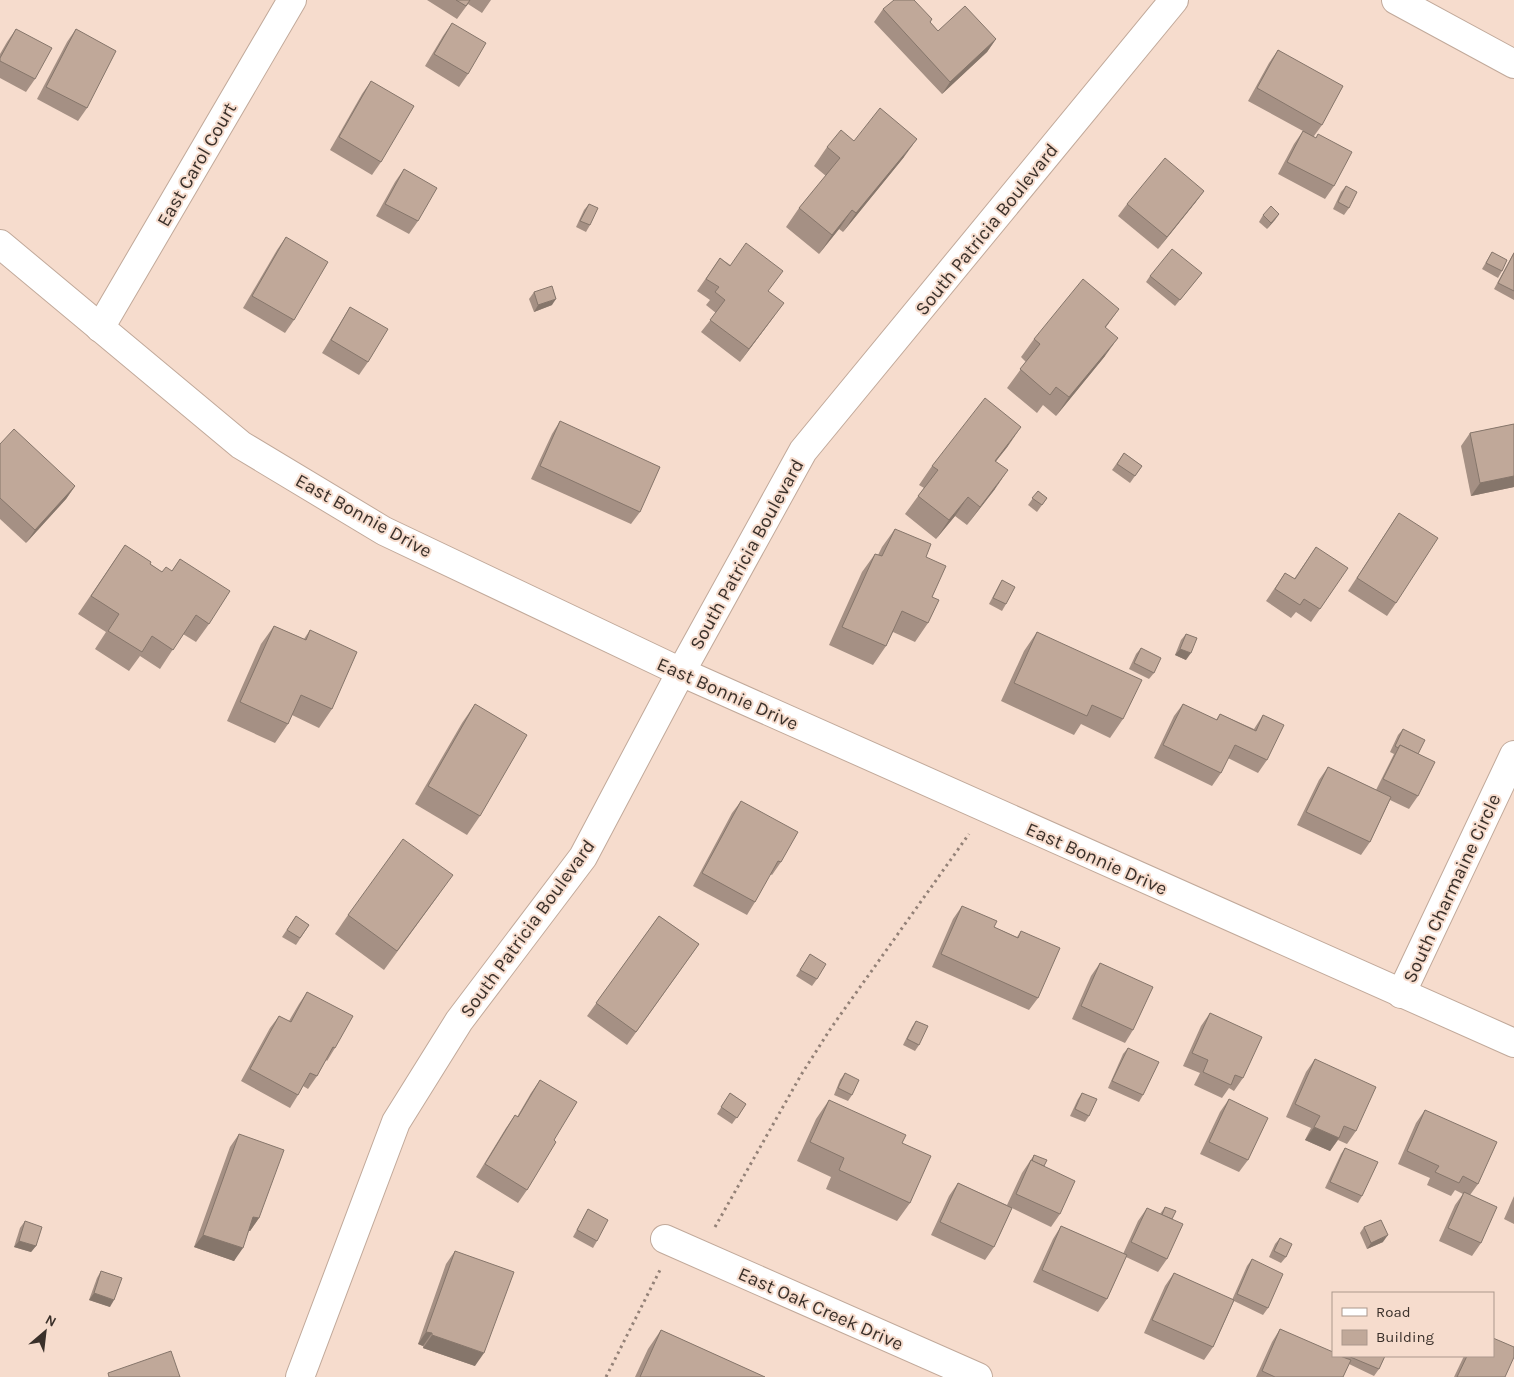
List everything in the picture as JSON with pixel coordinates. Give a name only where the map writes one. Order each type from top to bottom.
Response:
[{"type":"street","name":"East Carol Court","points":[[100,328],[292,0]]},
{"type":"street","name":"South Patricia Boulevard","points":[[300,1377],[396,1122],[459,1021],[583,857],[680,672],[803,451],[1174,0]]},
{"type":"street","points":[[1396,0],[1514,64]]},
{"type":"street","name":"East Bonnie Drive","points":[[0,244],[241,445],[384,531],[680,672],[1514,1043]]},
{"type":"street","name":"South Charmaine Circle","points":[[1401,994],[1514,755]]},
{"type":"street","name":"East Oak Creek Drive","points":[[669,1241],[978,1377]]},
{"type":"path","points":[[700,1254],[801,1075],[830,1028],[961,845],[974,826],[983,807]]},
{"type":"path","points":[[606,1377],[669,1241]]},
{"type":"building","points":[[456,0],[470,0],[466,6]]},
{"type":"building","points":[[894,0],[914,0],[932,19],[930,22],[938,31],[965,6],[996,39],[950,82],[883,9]]},
{"type":"building","points":[[452,23],[486,43],[468,74],[434,54]]},
{"type":"building","points":[[16,29],[52,48],[35,79],[0,61]]},
{"type":"building","points":[[76,29],[116,51],[87,108],[46,87]]},
{"type":"building","points":[[1278,50],[1343,86],[1322,125],[1257,88]]},
{"type":"building","points":[[371,81],[414,106],[381,162],[339,137]]},
{"type":"building","points":[[880,108],[917,139],[856,213],[852,210],[832,235],[799,208],[840,158],[827,147],[841,130],[854,141]]},
{"type":"building","points":[[1303,131],[1316,138],[1318,134],[1352,152],[1334,186],[1287,162]]},
{"type":"building","points":[[1165,158],[1204,191],[1167,237],[1127,204]]},
{"type":"building","points":[[404,169],[437,188],[418,221],[385,204]]},
{"type":"building","points":[[1346,186],[1357,192],[1349,208],[1338,202]]},
{"type":"building","points":[[589,204],[598,208],[590,225],[580,221]]},
{"type":"building","points":[[1271,206],[1279,214],[1271,223],[1263,215]]},
{"type":"building","points":[[286,237],[328,262],[294,320],[252,296]]},
{"type":"building","points":[[746,243],[783,271],[768,291],[784,303],[749,349],[710,320],[725,300],[715,292],[719,287],[706,279],[720,258],[730,266]]},
{"type":"building","points":[[1172,249],[1202,273],[1180,300],[1150,276]]},
{"type":"building","points":[[1492,252],[1507,260],[1502,271],[1486,263]]},
{"type":"building","points":[[1514,253],[1514,291],[1498,283]]},
{"type":"building","points":[[1083,279],[1119,309],[1105,327],[1118,338],[1069,397],[1056,387],[1050,395],[1020,369],[1040,344],[1034,339]]},
{"type":"building","points":[[552,286],[556,299],[538,305],[534,292]]},
{"type":"building","points":[[350,307],[388,329],[368,362],[331,340]]},
{"type":"building","points":[[985,398],[1021,427],[995,461],[1008,470],[980,507],[968,497],[949,520],[918,496],[938,470],[932,466]]},
{"type":"building","points":[[560,421],[660,467],[640,512],[540,466]]},
{"type":"building","points":[[1514,424],[1514,476],[1480,483],[1470,433]]},
{"type":"building","points":[[14,429],[75,486],[35,530],[0,498],[0,444]]},
{"type":"building","points":[[1124,453],[1142,466],[1135,476],[1117,464]]},
{"type":"building","points":[[1038,491],[1047,498],[1042,505],[1032,498]]},
{"type":"building","points":[[1399,513],[1438,538],[1396,603],[1357,578]]},
{"type":"building","points":[[895,529],[931,544],[926,557],[946,566],[932,597],[939,600],[928,623],[902,611],[886,646],[842,627],[875,554],[882,556]]},
{"type":"building","points":[[125,545],[151,562],[150,564],[162,572],[166,567],[172,571],[180,559],[230,591],[209,624],[196,615],[173,650],[152,636],[142,652],[108,631],[119,614],[91,596]]},
{"type":"building","points":[[1316,547],[1348,568],[1320,609],[1304,599],[1300,605],[1275,589],[1285,573],[1295,579]]},
{"type":"building","points":[[1002,580],[1015,587],[1006,604],[993,598]]},
{"type":"building","points":[[274,626],[306,640],[310,630],[357,652],[332,709],[301,695],[288,724],[240,702]]},
{"type":"building","points":[[1037,632],[1142,680],[1123,719],[1092,705],[1087,716],[1014,683]]},
{"type":"building","points":[[1186,634],[1197,638],[1191,653],[1180,649]]},
{"type":"building","points":[[1141,648],[1161,658],[1154,673],[1134,663]]},
{"type":"building","points":[[475,704],[527,735],[480,816],[428,786]]},
{"type":"building","points":[[1183,704],[1217,720],[1220,714],[1256,731],[1263,715],[1284,725],[1267,760],[1235,745],[1221,773],[1163,745]]},
{"type":"building","points":[[1403,729],[1425,740],[1418,754],[1400,745],[1398,748],[1395,746]]},
{"type":"building","points":[[1400,745],[1435,762],[1418,796],[1383,779]]},
{"type":"building","points":[[1328,767],[1391,797],[1370,842],[1306,812]]},
{"type":"building","points":[[741,801],[798,832],[781,862],[778,861],[755,902],[702,873]]},
{"type":"building","points":[[403,839],[453,875],[397,951],[348,915]]},
{"type":"building","points":[[962,906],[997,921],[994,927],[1018,938],[1021,931],[1060,948],[1038,998],[941,954]]},
{"type":"building","points":[[296,916],[309,925],[300,938],[287,930]]},
{"type":"building","points":[[659,916],[699,944],[636,1032],[596,1003]]},
{"type":"building","points":[[810,954],[826,964],[817,979],[800,970]]},
{"type":"building","points":[[1100,963],[1153,987],[1133,1030],[1081,1006]]},
{"type":"building","points":[[307,992],[353,1016],[317,1076],[310,1073],[298,1095],[250,1069],[279,1016],[291,1022]]},
{"type":"building","points":[[1210,1013],[1262,1037],[1243,1078],[1235,1075],[1231,1085],[1203,1072],[1208,1060],[1192,1053]]},
{"type":"building","points":[[916,1021],[928,1026],[919,1045],[907,1039]]},
{"type":"building","points":[[1128,1048],[1159,1062],[1143,1095],[1112,1081]]},
{"type":"building","points":[[1315,1059],[1376,1087],[1356,1131],[1344,1126],[1339,1138],[1314,1127],[1320,1116],[1295,1104]]},
{"type":"building","points":[[845,1073],[859,1080],[852,1095],[838,1088]]},
{"type":"building","points":[[540,1080],[577,1102],[554,1140],[556,1142],[527,1190],[485,1164],[515,1115],[518,1117]]},
{"type":"building","points":[[730,1093],[746,1104],[737,1118],[721,1107]]},
{"type":"building","points":[[1082,1093],[1097,1099],[1089,1116],[1075,1109]]},
{"type":"building","points":[[1229,1099],[1268,1118],[1248,1160],[1209,1142]]},
{"type":"building","points":[[829,1100],[906,1135],[902,1143],[931,1156],[910,1203],[839,1170],[844,1158],[810,1142]]},
{"type":"building","points":[[1425,1110],[1497,1142],[1478,1184],[1463,1176],[1459,1183],[1435,1172],[1439,1166],[1407,1151]]},
{"type":"building","points":[[239,1134],[284,1150],[259,1218],[253,1217],[243,1248],[203,1235]]},
{"type":"building","points":[[1345,1148],[1378,1162],[1362,1196],[1330,1182]]},
{"type":"building","points":[[1034,1155],[1047,1160],[1044,1166],[1032,1161]]},
{"type":"building","points":[[1031,1160],[1075,1181],[1060,1214],[1016,1194]]},
{"type":"building","points":[[958,1183],[1012,1208],[994,1247],[940,1222]]},
{"type":"building","points":[[1464,1192],[1497,1207],[1481,1243],[1448,1228]]},
{"type":"building","points":[[1165,1207],[1176,1211],[1172,1219],[1162,1215]]},
{"type":"building","points":[[1147,1208],[1183,1224],[1167,1259],[1131,1242]]},
{"type":"building","points":[[588,1209],[608,1220],[597,1241],[577,1230]]},
{"type":"building","points":[[1381,1220],[1388,1235],[1371,1243],[1364,1227]]},
{"type":"building","points":[[25,1221],[42,1227],[36,1246],[19,1241]]},
{"type":"building","points":[[1061,1226],[1127,1255],[1107,1299],[1042,1270]]},
{"type":"building","points":[[1280,1238],[1292,1244],[1286,1257],[1274,1251]]},
{"type":"building","points":[[455,1251],[514,1272],[484,1353],[426,1332]]},
{"type":"building","points":[[1252,1259],[1283,1274],[1268,1308],[1237,1294]]},
{"type":"building","points":[[101,1271],[122,1278],[114,1300],[94,1293]]},
{"type":"building","points":[[1174,1273],[1234,1300],[1213,1347],[1152,1320]]},
{"type":"building","points":[[1280,1329],[1332,1352],[1332,1357],[1343,1357],[1351,1360],[1343,1377],[1275,1377],[1262,1371]]},
{"type":"building","points":[[661,1330],[765,1377],[640,1377]]},
{"type":"building","points":[[1494,1338],[1514,1347],[1514,1357],[1505,1377],[1457,1377],[1467,1357],[1494,1357]]},
{"type":"building","points":[[171,1351],[180,1377],[109,1377],[108,1373]]},
{"type":"building","points":[[1350,1357],[1385,1357],[1379,1369]]}]
